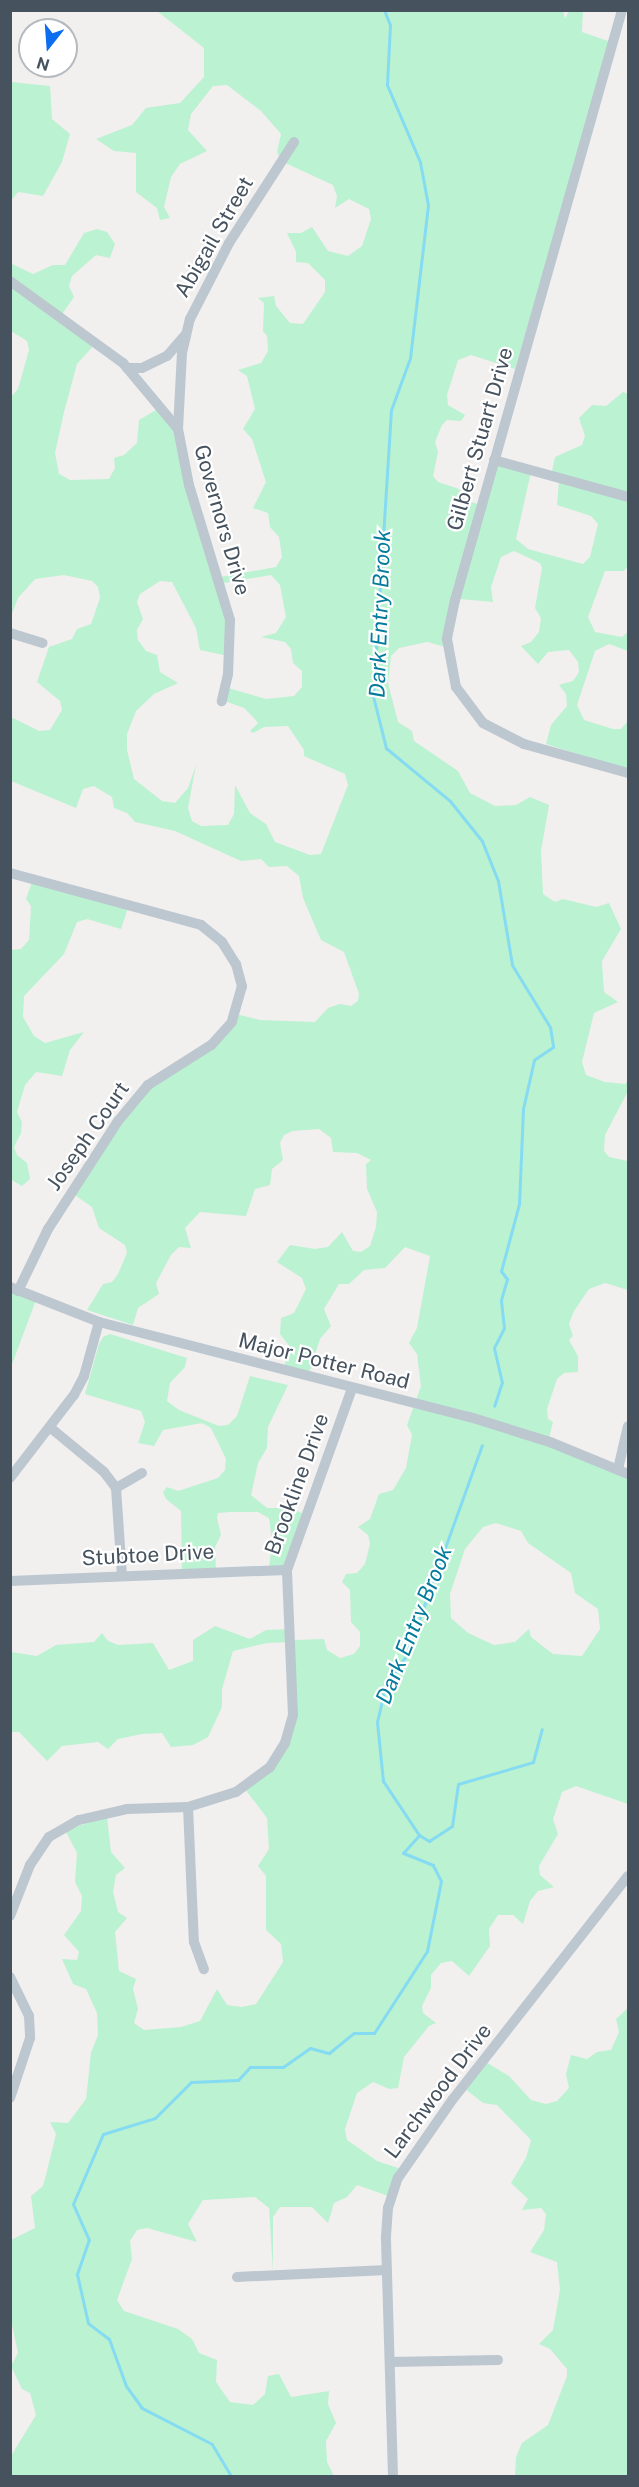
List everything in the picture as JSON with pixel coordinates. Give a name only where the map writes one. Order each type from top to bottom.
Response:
[{"type":"street","name":"Gilbert Stuart Drive","points":[[622,10],[449,623],[448,655],[456,687],[471,712],[495,731],[524,744],[628,773]]},
{"type":"street","name":"Abigail Street","points":[[178,429],[182,353],[187,333],[229,243],[294,142]]},
{"type":"street","name":"Governors Drive","points":[[10,281],[127,368],[178,429],[189,485],[230,620],[228,674],[222,701]]},
{"type":"street","points":[[127,368],[142,368],[167,356],[187,333]]},
{"type":"street","points":[[494,460],[628,497]]},
{"type":"street","points":[[10,633],[42,644]]},
{"type":"street","name":"Joseph Court","points":[[10,873],[201,925],[222,942],[236,964],[242,986],[232,1022],[211,1045],[148,1085],[118,1120],[48,1229],[14,1289]]},
{"type":"street","name":"Major Potter Road","points":[[14,1289],[99,1322],[478,1420],[628,1474]]},
{"type":"street","points":[[10,1478],[51,1429],[84,1376],[99,1322]]},
{"type":"street","name":"Brookline Drive","points":[[10,1916],[30,1865],[49,1837],[79,1820],[127,1809],[188,1807],[236,1792],[267,1771],[285,1743],[293,1715],[295,1677],[287,1570],[352,1388]]},
{"type":"street","points":[[618,1469],[628,1426]]},
{"type":"street","points":[[51,1429],[104,1472],[116,1488],[122,1575]]},
{"type":"street","points":[[116,1488],[142,1473]]},
{"type":"street","name":"Stubtoe Drive","points":[[10,1581],[287,1570]]},
{"type":"street","points":[[188,1807],[194,1942],[204,1969]]},
{"type":"street","name":"Larchwood Drive","points":[[393,2476],[387,2270],[388,2208],[413,2152],[628,1876]]},
{"type":"street","points":[[10,1977],[29,2016],[30,2038],[10,2098]]},
{"type":"street","points":[[237,2277],[387,2270]]},
{"type":"street","points":[[390,2362],[498,2360]]},
{"type":"green space","points":[[563,10],[565,19],[569,11],[583,11],[582,32],[611,42],[515,369],[471,355],[458,360],[447,395],[448,405],[465,415],[461,421],[447,420],[442,425],[435,442],[438,452],[433,476],[438,482],[459,489],[465,500],[484,506],[498,462],[531,472],[516,539],[528,549],[583,564],[590,557],[598,524],[591,516],[557,505],[559,481],[551,476],[555,457],[582,445],[585,436],[579,418],[592,405],[606,406],[623,392],[628,394],[628,566],[624,571],[605,571],[588,617],[595,632],[622,637],[628,632],[628,651],[609,644],[595,651],[577,705],[584,720],[613,729],[621,729],[628,721],[628,770],[546,744],[551,725],[567,706],[566,694],[559,685],[573,681],[579,672],[578,662],[569,650],[548,652],[538,664],[521,646],[531,642],[539,632],[541,618],[535,608],[542,568],[540,563],[514,551],[501,557],[491,587],[493,602],[460,599],[450,648],[427,642],[399,648],[391,656],[388,683],[398,722],[412,731],[414,741],[458,771],[470,793],[495,806],[516,805],[530,797],[549,805],[541,851],[543,894],[555,902],[563,899],[596,907],[609,903],[621,929],[602,961],[604,992],[618,1002],[594,1013],[582,1062],[586,1075],[605,1082],[625,1084],[628,1081],[628,1091],[605,1135],[604,1151],[609,1157],[628,1161],[628,1290],[605,1283],[589,1289],[574,1311],[569,1324],[573,1336],[569,1340],[578,1356],[578,1372],[564,1373],[557,1379],[547,1409],[548,1419],[553,1422],[548,1442],[628,1475],[628,1804],[576,1786],[562,1792],[553,1819],[558,1834],[539,1866],[540,1875],[554,1887],[538,1891],[530,1901],[523,1924],[513,1915],[498,1915],[489,1929],[490,1946],[469,1976],[452,1961],[441,1963],[431,1975],[431,1988],[422,2006],[423,2013],[436,2023],[429,2026],[404,2057],[398,2088],[389,2089],[373,2082],[357,2093],[345,2129],[347,2140],[377,2161],[404,2170],[394,2198],[357,2185],[347,2197],[334,2203],[328,2223],[312,2207],[280,2207],[273,2217],[273,2272],[269,2208],[255,2197],[203,2200],[188,2224],[197,2242],[147,2228],[137,2230],[130,2241],[132,2259],[117,2300],[124,2311],[178,2329],[192,2339],[199,2353],[217,2360],[216,2382],[230,2402],[253,2405],[265,2394],[268,2376],[279,2374],[291,2397],[329,2391],[328,2404],[336,2423],[326,2441],[327,2462],[334,2476],[11,2476],[11,2456],[36,2415],[30,2393],[22,2389],[11,2366],[18,2353],[11,2320],[11,2240],[35,2228],[31,2196],[43,2186],[46,2175],[56,2134],[50,2122],[68,2123],[86,2099],[91,2053],[98,2035],[97,2013],[86,1989],[73,1984],[62,1959],[77,1960],[79,1952],[64,1935],[81,1911],[82,1896],[75,1882],[77,1853],[65,1830],[107,1817],[111,1852],[125,1868],[116,1875],[113,1892],[118,1912],[127,1918],[115,1932],[119,1971],[136,1979],[133,1989],[138,2009],[134,2023],[144,2030],[181,2027],[200,2021],[217,1989],[227,2005],[242,2007],[256,2004],[283,1962],[281,1944],[266,1930],[266,1876],[258,1866],[269,1849],[267,1818],[245,1789],[287,1743],[292,1642],[267,1643],[233,1651],[222,1689],[222,1707],[208,1737],[193,1745],[171,1747],[162,1733],[142,1734],[118,1739],[108,1749],[98,1742],[62,1746],[47,1761],[19,1732],[11,1732],[11,1652],[37,1656],[56,1645],[94,1642],[102,1633],[108,1641],[118,1645],[153,1643],[169,1670],[193,1661],[193,1640],[215,1626],[250,1639],[266,1630],[291,1629],[294,1640],[324,1639],[327,1650],[340,1658],[354,1654],[360,1646],[360,1632],[351,1622],[350,1590],[342,1582],[346,1574],[357,1573],[365,1564],[370,1544],[368,1535],[358,1527],[370,1519],[379,1494],[393,1490],[406,1468],[412,1435],[407,1425],[421,1386],[417,1354],[409,1343],[417,1328],[430,1256],[405,1247],[385,1268],[364,1270],[349,1284],[339,1284],[324,1309],[331,1326],[320,1339],[309,1373],[284,1367],[290,1347],[280,1334],[281,1318],[294,1313],[306,1289],[302,1278],[277,1262],[290,1245],[315,1249],[328,1247],[342,1232],[353,1251],[361,1252],[370,1246],[376,1227],[377,1212],[367,1189],[366,1164],[371,1160],[357,1153],[333,1152],[331,1138],[319,1129],[293,1131],[284,1135],[280,1143],[283,1160],[272,1169],[270,1185],[255,1189],[246,1216],[200,1212],[185,1228],[191,1248],[179,1247],[171,1255],[156,1283],[159,1294],[138,1308],[133,1325],[87,1310],[103,1284],[112,1282],[118,1274],[127,1253],[125,1245],[99,1228],[92,1207],[72,1193],[144,1090],[208,1049],[236,1014],[260,1020],[315,1022],[328,1008],[340,1004],[351,1006],[358,1001],[359,994],[344,952],[321,940],[303,898],[299,876],[287,866],[269,867],[261,859],[241,861],[175,831],[135,822],[127,813],[114,808],[112,797],[94,786],[83,789],[76,808],[11,781],[11,717],[39,731],[50,730],[62,710],[60,701],[37,682],[49,647],[72,639],[77,629],[91,624],[100,598],[98,587],[92,581],[64,575],[35,579],[18,598],[11,616],[11,397],[18,389],[29,350],[27,341],[11,331],[10,263],[33,274],[53,265],[65,265],[84,233],[97,229],[107,232],[115,244],[110,258],[96,255],[72,276],[69,286],[74,297],[60,317],[95,344],[77,364],[55,453],[59,474],[70,480],[109,479],[115,468],[114,458],[124,455],[137,443],[139,420],[161,407],[177,427],[220,577],[276,567],[282,557],[279,537],[270,527],[268,513],[253,508],[266,482],[252,439],[243,429],[255,409],[247,376],[238,370],[261,363],[268,351],[267,336],[263,331],[264,303],[258,298],[274,296],[276,306],[290,323],[303,324],[325,292],[325,280],[308,263],[296,262],[296,252],[287,233],[301,233],[312,227],[328,251],[348,256],[362,246],[371,219],[369,209],[349,199],[335,208],[337,196],[333,185],[281,161],[277,152],[281,134],[261,111],[227,85],[213,86],[191,114],[188,130],[207,151],[180,164],[171,177],[164,207],[170,218],[160,220],[157,208],[136,192],[136,153],[114,151],[96,139],[132,125],[146,108],[180,103],[204,77],[204,48],[157,11]],"holes":[[[271,575],[280,585],[286,617],[276,633],[261,637],[285,642],[291,649],[293,663],[302,671],[302,687],[294,696],[266,699],[228,688],[222,700],[244,708],[253,717],[258,723],[250,731],[253,733],[264,727],[288,726],[304,750],[304,756],[345,774],[348,785],[321,854],[310,855],[275,842],[266,824],[250,813],[235,785],[234,814],[228,825],[201,826],[192,821],[188,808],[196,765],[188,788],[175,803],[162,801],[134,779],[127,750],[127,734],[136,711],[154,694],[178,683],[160,672],[157,655],[146,651],[138,640],[137,630],[143,619],[137,602],[140,594],[160,581],[172,582],[196,628],[200,650],[228,656],[229,617],[224,583]],[[496,1523],[521,1531],[528,1543],[571,1573],[575,1593],[598,1609],[600,1629],[582,1656],[553,1654],[531,1637],[529,1629],[515,1642],[494,1645],[468,1633],[451,1618],[450,1594],[465,1549],[483,1527]]]},
{"type":"green space","points":[[11,82],[50,86],[52,119],[70,134],[62,162],[43,196],[18,192],[11,201]]},
{"type":"green space","points":[[33,879],[129,905],[121,929],[87,919],[77,922],[64,954],[24,996],[23,1017],[34,1036],[45,1043],[84,1032],[70,1050],[62,1076],[36,1072],[25,1085],[17,1112],[22,1122],[21,1133],[14,1147],[17,1155],[27,1163],[30,1179],[22,1186],[10,1179],[10,950],[21,949],[29,940],[31,906],[26,899]]},
{"type":"green space","points":[[11,1287],[36,1300],[11,1367]]},
{"type":"green space","points":[[110,1334],[187,1358],[185,1367],[170,1383],[167,1401],[179,1410],[219,1426],[228,1425],[237,1416],[250,1376],[288,1385],[268,1427],[267,1448],[258,1463],[251,1495],[267,1508],[289,1508],[307,1515],[288,1570],[269,1568],[272,1541],[269,1518],[258,1512],[230,1512],[218,1513],[221,1535],[215,1547],[216,1572],[182,1571],[181,1511],[166,1499],[163,1492],[167,1487],[178,1491],[218,1478],[225,1470],[226,1459],[211,1428],[202,1423],[163,1430],[154,1446],[138,1443],[145,1422],[141,1411],[85,1394],[99,1344],[103,1337]]},
{"type":"green space","points":[[628,2008],[628,2476],[515,2476],[516,2457],[522,2443],[548,2425],[567,2376],[567,2369],[550,2349],[539,2344],[553,2330],[560,2290],[557,2262],[530,2252],[544,2230],[546,2214],[541,2208],[522,2210],[528,2199],[511,2183],[526,2158],[531,2140],[497,2105],[483,2103],[464,2088],[484,2061],[509,2076],[531,2100],[546,2104],[557,2101],[569,2088],[566,2074],[571,2055],[587,2059],[597,2052],[611,2050],[619,2032],[616,2019]]},
{"type":"waterway","name":"Dark Entry Brook","points":[[384,10],[390,25],[387,85],[420,162],[428,205],[410,358],[391,410],[373,696],[386,748],[450,801],[482,841],[498,881],[512,965],[550,1027],[553,1047],[534,1060],[523,1109],[519,1204],[501,1271],[507,1279],[501,1300],[504,1328],[494,1348],[502,1382],[494,1406]]},
{"type":"waterway","name":"Dark Entry Brook","points":[[231,2476],[212,2444],[142,2408],[126,2386],[109,2339],[88,2323],[77,2274],[89,2240],[73,2204],[103,2134],[155,2118],[191,2082],[238,2080],[250,2067],[283,2067],[310,2048],[329,2053],[354,2033],[374,2033],[427,1951],[441,1881],[433,1865],[403,1853],[419,1835],[383,1781],[377,1722],[385,1686],[406,1656],[482,1445]]},
{"type":"waterway","points":[[419,1835],[429,1841],[452,1826],[458,1784],[533,1762],[542,1729]]}]
